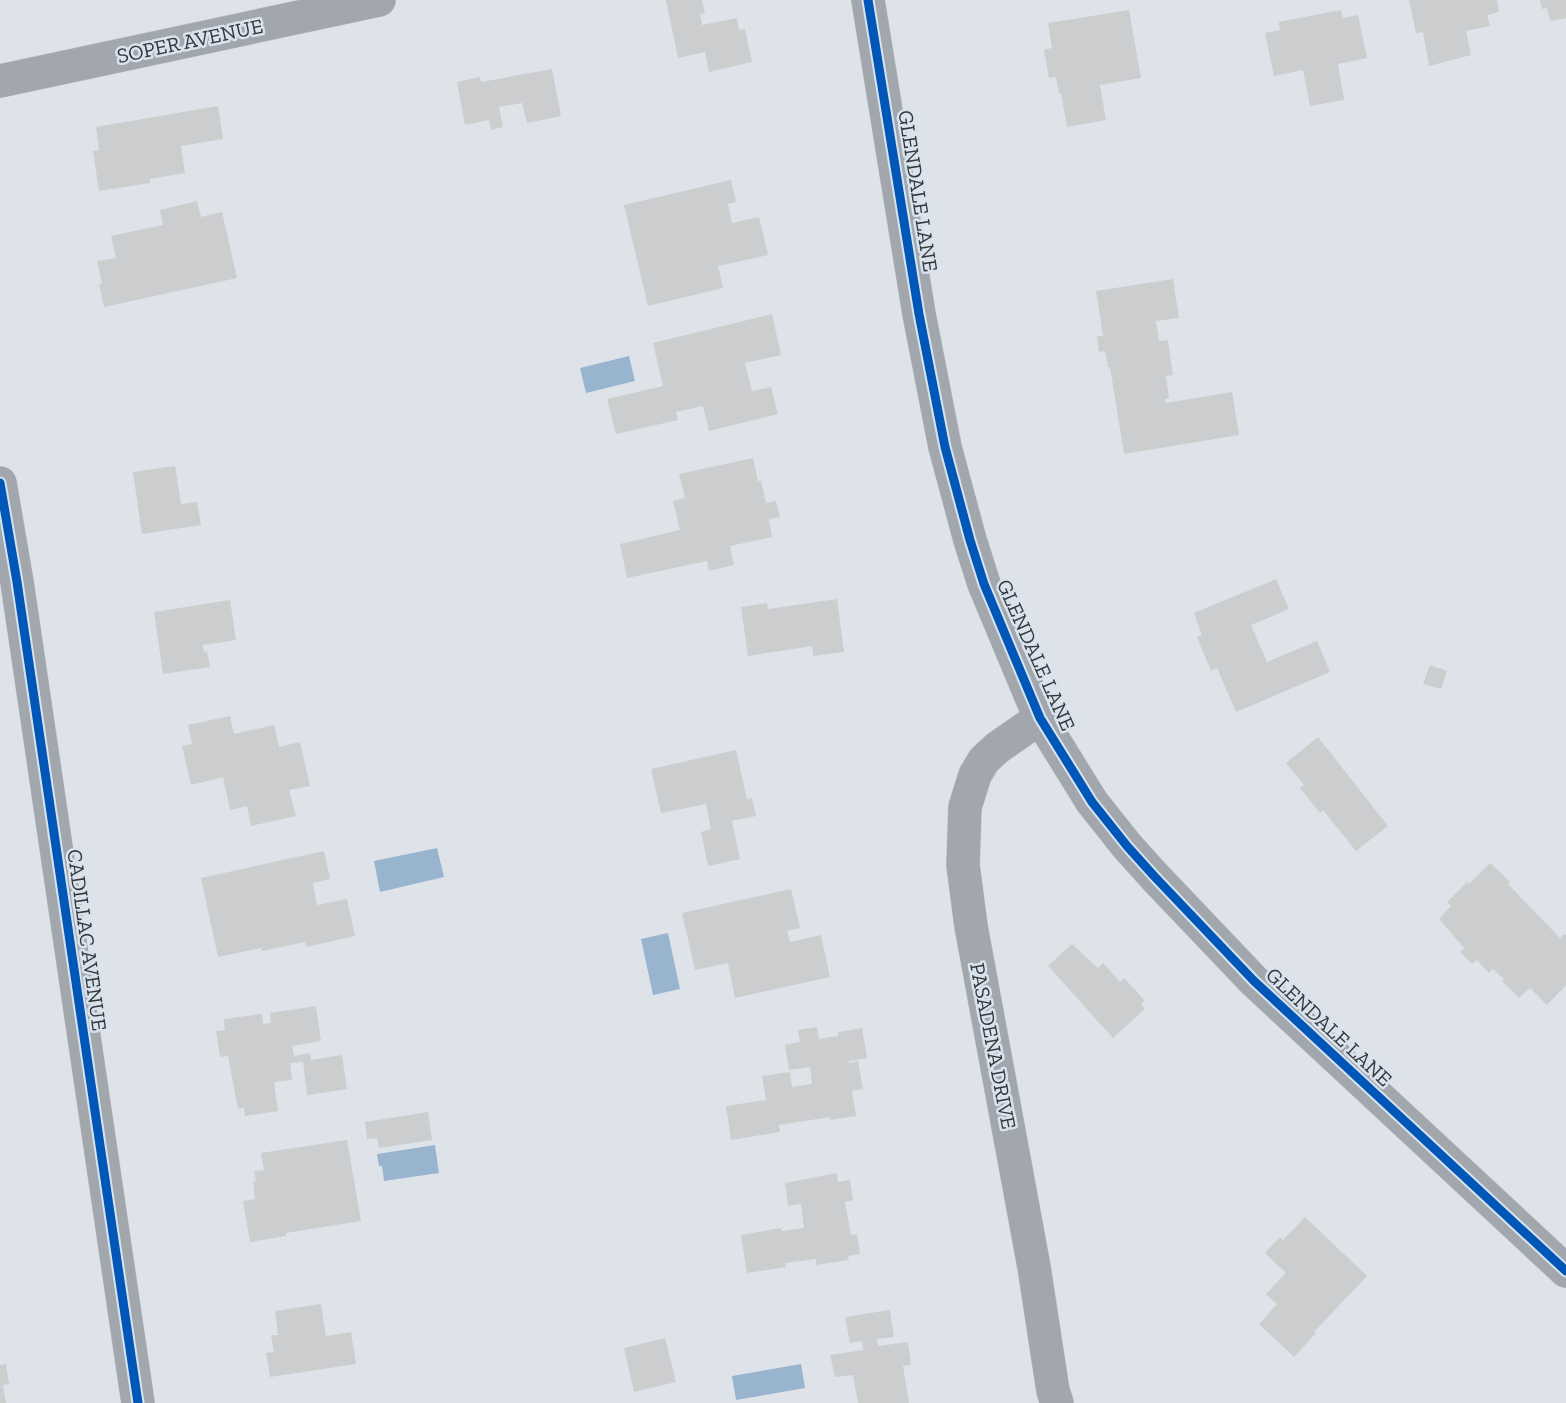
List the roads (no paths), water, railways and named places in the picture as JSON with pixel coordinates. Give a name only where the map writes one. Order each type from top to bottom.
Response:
[{"type":"street","name":"SOPER AVENUE","points":[[0,81],[379,0]]},
{"type":"street","name":"GLENDALE LANE","points":[[868,0],[919,314],[945,447],[984,584],[1040,717],[1092,802],[1154,876],[1254,981],[1566,1271]]},
{"type":"street","name":"CADILLAC AVENUE","points":[[0,483],[17,582],[138,1403]]},
{"type":"street","name":"PASADENA DRIVE","points":[[1040,717],[997,748],[984,760],[975,776],[966,807],[963,865],[972,937],[1057,1403]]},
{"type":"water","points":[[629,356],[635,381],[586,393],[580,368]]},
{"type":"water","points":[[437,848],[444,877],[380,892],[374,861]]},
{"type":"water","points":[[668,933],[680,989],[653,995],[641,939]]},
{"type":"water","points":[[435,1145],[439,1173],[384,1181],[382,1166],[379,1166],[377,1154]]},
{"type":"water","points":[[801,1364],[805,1388],[736,1400],[732,1376]]}]
